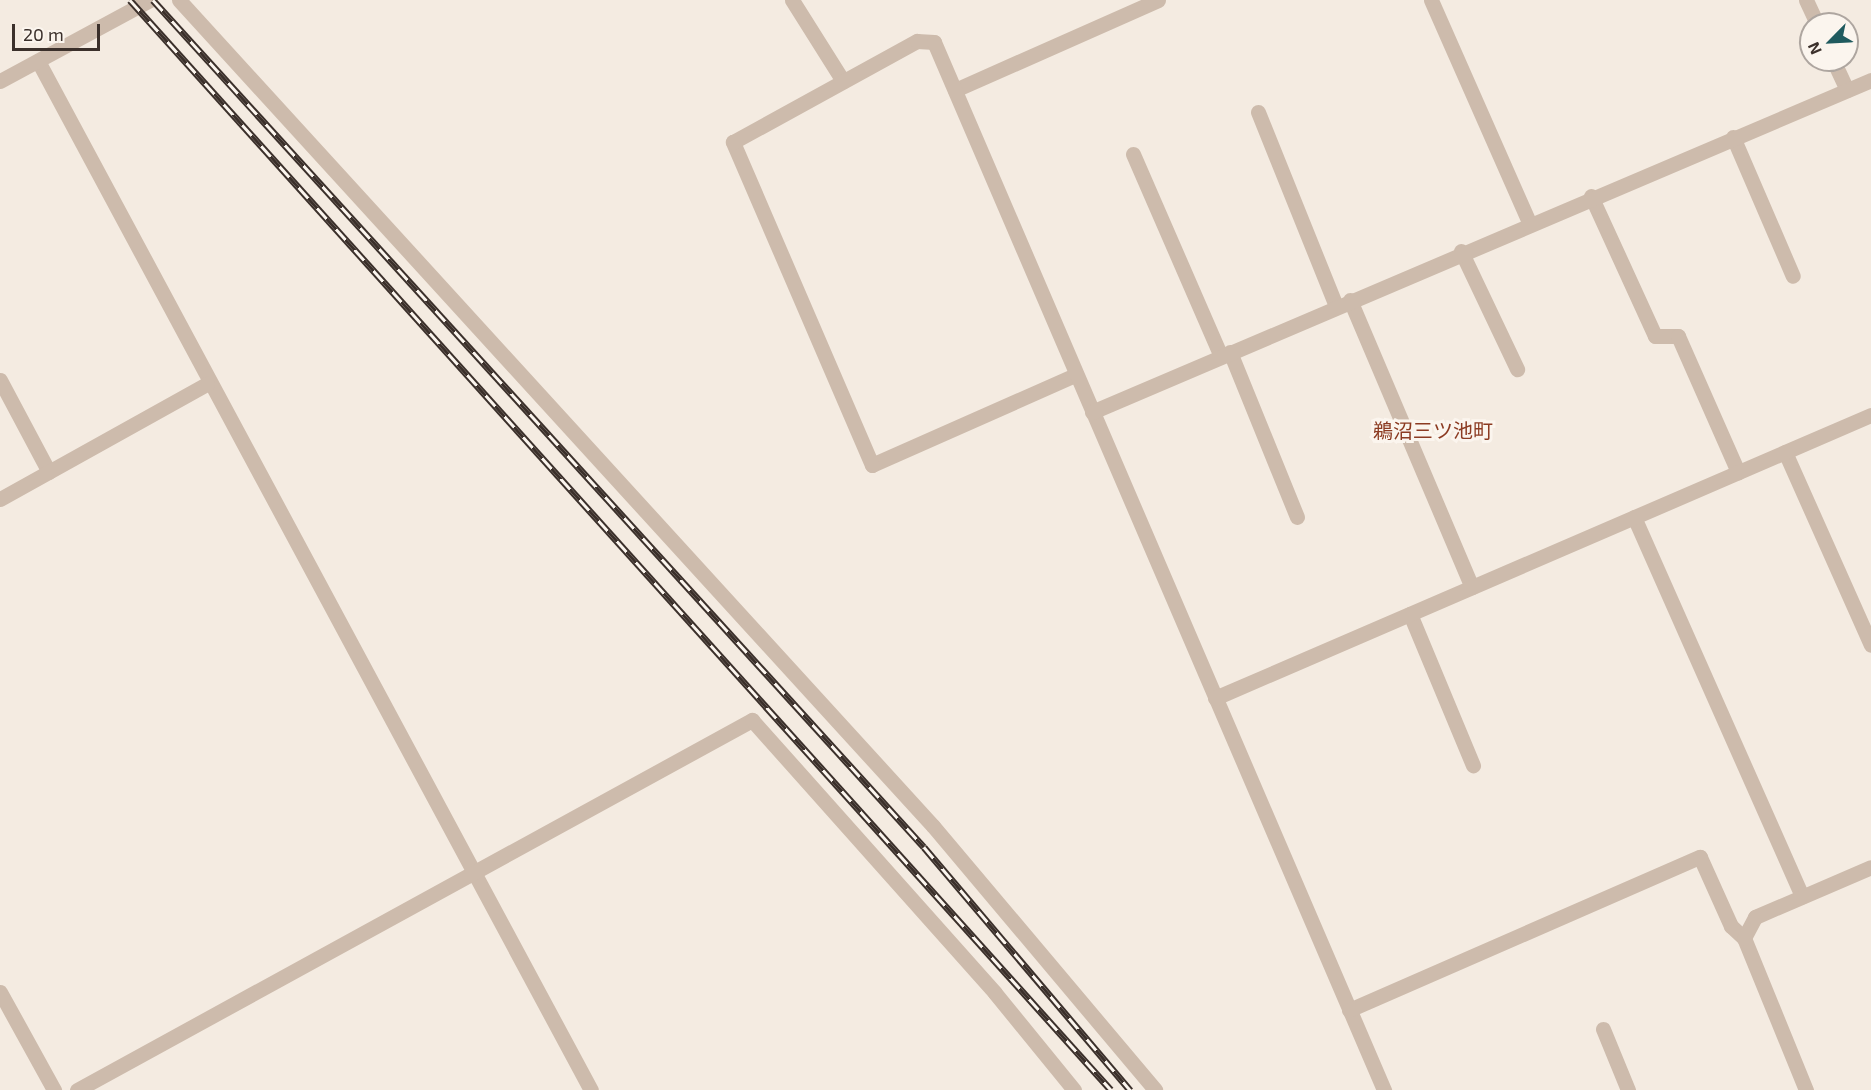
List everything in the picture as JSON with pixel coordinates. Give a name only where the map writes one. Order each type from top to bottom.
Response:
[{"type":"street","points":[[0,81],[150,0]]},
{"type":"street","points":[[179,0],[933,826],[1155,1090]]},
{"type":"street","points":[[792,0],[843,81]]},
{"type":"street","points":[[955,90],[1158,0]]},
{"type":"street","points":[[1431,0],[1529,222]]},
{"type":"street","points":[[1076,375],[872,465],[733,142],[917,41],[934,42],[1384,1090]]},
{"type":"street","points":[[38,61],[207,384],[591,1090]]},
{"type":"street","points":[[1839,72],[1847,90]]},
{"type":"street","points":[[1092,412],[1529,222],[1871,80]]},
{"type":"street","points":[[1258,112],[1472,587]]},
{"type":"street","points":[[1733,137],[1793,276]]},
{"type":"street","points":[[1133,154],[1226,354],[1298,517]]},
{"type":"street","points":[[1591,196],[1655,336],[1678,336],[1737,472]]},
{"type":"street","points":[[1461,251],[1517,369]]},
{"type":"street","points":[[0,380],[49,472]]},
{"type":"street","points":[[0,499],[207,384]]},
{"type":"street","points":[[1215,698],[1871,414]]},
{"type":"street","points":[[1785,452],[1871,645]]},
{"type":"street","points":[[1634,517],[1802,896]]},
{"type":"street","points":[[1410,614],[1473,765]]},
{"type":"street","points":[[77,1090],[475,874],[752,720],[995,993],[1074,1090]]},
{"type":"street","points":[[1349,1010],[1700,857],[1731,926],[1744,938],[1806,1090]]},
{"type":"street","points":[[1744,938],[1755,917],[1871,867]]},
{"type":"street","points":[[0,992],[54,1090]]},
{"type":"street","points":[[1602,1029],[1628,1090]]},
{"type":"railway","points":[[130,0],[1111,1090]]},
{"type":"railway","points":[[153,0],[924,847],[1130,1090]]},
{"type":"district","name":"鵜沼三ツ池町","points":[[1433,430]]}]
